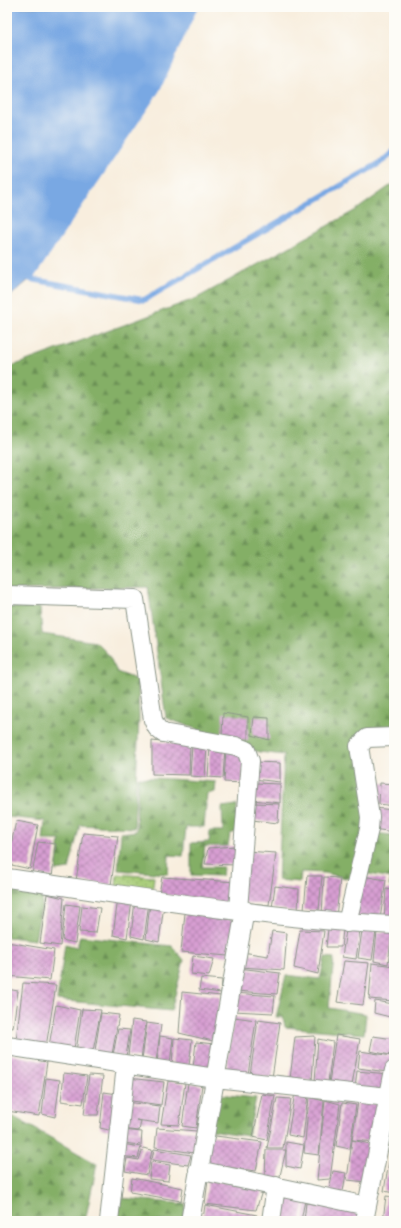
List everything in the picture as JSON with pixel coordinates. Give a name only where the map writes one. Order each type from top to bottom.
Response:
[{"type":"street","points":[[7,595],[135,599],[153,720],[157,728],[163,733],[236,746],[246,750],[250,761],[241,910],[190,1221]]},
{"type":"street","points":[[347,922],[369,829],[370,817],[359,746],[367,738],[394,737]]},
{"type":"street","points":[[7,878],[241,910],[347,922],[394,925]]},
{"type":"street","points":[[7,1046],[214,1078],[388,1097]]},
{"type":"street","points":[[109,1221],[126,1065]]},
{"type":"street","points":[[198,1170],[276,1186],[366,1213],[394,1070]]},
{"type":"street","points":[[271,1221],[276,1186]]},
{"type":"green space","points":[[394,183],[394,734],[360,735],[365,814],[354,880],[325,873],[301,872],[300,882],[278,880],[284,755],[259,752],[166,718],[148,587],[7,590],[7,368],[197,298],[356,210]]},
{"type":"green space","points":[[7,607],[40,608],[42,634],[96,642],[108,654],[117,672],[138,680],[139,718],[134,828],[80,825],[69,869],[56,871],[60,840],[43,840],[45,821],[8,817],[7,819]]},
{"type":"green space","points":[[138,777],[216,782],[215,792],[207,794],[204,827],[186,827],[183,856],[169,855],[168,874],[118,870],[121,833],[136,831]]},
{"type":"green space","points":[[237,805],[236,832],[230,834],[228,846],[205,846],[202,867],[223,867],[222,876],[191,875],[191,843],[209,842],[210,831],[223,831],[222,807]]},
{"type":"green space","points":[[374,833],[393,835],[392,858],[394,859],[394,887],[389,886],[391,878],[364,873]]},
{"type":"green space","points":[[117,874],[154,877],[152,893],[116,889]]},
{"type":"green space","points":[[12,887],[44,893],[35,940],[7,937],[7,908]]},
{"type":"green space","points":[[80,936],[172,946],[184,960],[171,1011],[57,1000],[65,944],[77,947]]},
{"type":"green space","points":[[325,957],[334,958],[329,1008],[366,1014],[364,1034],[285,1027],[283,1017],[276,1017],[286,975],[320,979]]},
{"type":"green space","points":[[217,1094],[256,1098],[248,1136],[211,1130]]},
{"type":"green space","points":[[7,1113],[97,1164],[85,1221],[7,1221]]},
{"type":"green space","points":[[121,1198],[186,1204],[183,1221],[118,1221]]},
{"type":"water","points":[[7,7],[195,7],[157,90],[30,279],[7,299]]},
{"type":"building","points":[[223,713],[248,717],[248,741],[222,738]]},
{"type":"building","points":[[254,717],[269,718],[269,740],[252,735]]},
{"type":"building","points":[[152,741],[190,745],[189,775],[152,774]]},
{"type":"building","points":[[192,745],[207,747],[205,777],[190,776]]},
{"type":"building","points":[[210,746],[225,748],[223,778],[208,777]]},
{"type":"building","points":[[226,749],[244,753],[243,783],[224,782]]},
{"type":"building","points":[[255,762],[280,763],[280,782],[253,779]]},
{"type":"building","points":[[255,783],[280,784],[280,803],[253,800]]},
{"type":"building","points":[[380,783],[394,784],[394,806],[379,804]]},
{"type":"building","points":[[254,803],[279,804],[278,823],[252,820]]},
{"type":"building","points":[[374,808],[394,810],[394,832],[373,829]]},
{"type":"building","points":[[16,821],[38,825],[30,869],[7,864]]},
{"type":"building","points":[[83,833],[118,836],[111,885],[76,881]]},
{"type":"building","points":[[38,842],[56,844],[52,877],[32,874]]},
{"type":"building","points":[[236,846],[237,865],[205,864],[208,848]]},
{"type":"building","points":[[245,851],[276,853],[269,905],[241,902]]},
{"type":"building","points":[[307,876],[322,876],[319,910],[304,910]]},
{"type":"building","points":[[362,876],[386,880],[380,919],[355,917]]},
{"type":"building","points":[[162,877],[236,882],[233,904],[159,894]]},
{"type":"building","points":[[324,877],[340,878],[336,918],[322,916]]},
{"type":"building","points":[[275,886],[299,889],[298,912],[272,908]]},
{"type":"building","points":[[386,889],[394,890],[394,921],[384,920]]},
{"type":"building","points":[[47,894],[64,898],[60,946],[40,943]]},
{"type":"building","points":[[118,898],[132,901],[127,938],[113,935]]},
{"type":"building","points":[[135,900],[149,902],[144,939],[131,936]]},
{"type":"building","points":[[150,903],[164,905],[159,942],[146,939]]},
{"type":"building","points":[[66,904],[80,906],[75,943],[62,940]]},
{"type":"building","points":[[82,906],[100,908],[96,933],[79,932]]},
{"type":"building","points":[[185,913],[234,920],[228,956],[181,952]]},
{"type":"building","points":[[328,929],[343,930],[341,947],[326,947]]},
{"type":"building","points":[[300,930],[324,931],[318,974],[294,968]]},
{"type":"building","points":[[346,930],[360,930],[356,959],[342,957]]},
{"type":"building","points":[[272,931],[287,933],[284,970],[241,967],[242,952],[268,956]]},
{"type":"building","points":[[362,931],[376,931],[372,960],[358,958]]},
{"type":"building","points":[[377,932],[392,932],[388,964],[374,961]]},
{"type":"building","points":[[7,942],[54,950],[50,980],[7,976]]},
{"type":"building","points":[[193,956],[214,959],[209,976],[191,974]]},
{"type":"building","points":[[344,961],[369,963],[363,1005],[337,1002]]},
{"type":"building","points":[[372,963],[394,966],[394,1001],[369,999]]},
{"type":"building","points":[[238,968],[280,973],[277,994],[235,991]]},
{"type":"building","points":[[201,978],[222,980],[221,993],[199,990]]},
{"type":"building","points":[[23,983],[56,985],[46,1047],[16,1041]]},
{"type":"building","points":[[7,989],[18,991],[13,1028],[7,1027]]},
{"type":"building","points":[[182,992],[221,996],[213,1041],[179,1033]]},
{"type":"building","points":[[234,993],[275,996],[273,1013],[233,1011]]},
{"type":"building","points":[[375,1001],[394,1004],[394,1018],[374,1013]]},
{"type":"building","points":[[56,1005],[80,1010],[74,1049],[49,1046]]},
{"type":"building","points":[[82,1009],[101,1010],[92,1056],[76,1052]]},
{"type":"building","points":[[101,1013],[119,1015],[111,1060],[94,1057]]},
{"type":"building","points":[[234,1017],[256,1020],[248,1075],[226,1072]]},
{"type":"building","points":[[132,1020],[146,1022],[141,1059],[128,1056]]},
{"type":"building","points":[[258,1020],[280,1023],[272,1078],[250,1075]]},
{"type":"building","points":[[147,1023],[161,1025],[156,1062],[142,1059]]},
{"type":"building","points":[[118,1029],[130,1030],[126,1057],[113,1055]]},
{"type":"building","points":[[336,1035],[360,1039],[352,1085],[329,1083]]},
{"type":"building","points":[[160,1036],[173,1038],[170,1064],[157,1063]]},
{"type":"building","points":[[315,1036],[312,1081],[290,1079],[295,1037]]},
{"type":"building","points":[[373,1036],[394,1039],[390,1055],[370,1051]]},
{"type":"building","points":[[174,1038],[192,1040],[189,1066],[172,1064]]},
{"type":"building","points":[[318,1039],[333,1042],[328,1083],[315,1081]]},
{"type":"building","points":[[196,1042],[214,1044],[210,1069],[193,1068]]},
{"type":"building","points":[[360,1051],[392,1056],[387,1072],[358,1068]]},
{"type":"building","points":[[10,1054],[47,1062],[39,1116],[7,1111],[7,1080]]},
{"type":"building","points":[[357,1071],[388,1074],[385,1091],[355,1089]]},
{"type":"building","points":[[64,1073],[87,1076],[83,1104],[61,1101]]},
{"type":"building","points":[[89,1075],[103,1076],[98,1115],[84,1115]]},
{"type":"building","points":[[46,1078],[60,1080],[55,1117],[42,1114]]},
{"type":"building","points":[[128,1078],[164,1082],[161,1105],[125,1100]]},
{"type":"building","points":[[168,1081],[185,1083],[179,1125],[161,1124]]},
{"type":"building","points":[[188,1083],[202,1085],[196,1128],[182,1126]]},
{"type":"building","points":[[104,1092],[118,1094],[113,1131],[100,1128]]},
{"type":"building","points":[[295,1092],[308,1094],[303,1138],[288,1135]]},
{"type":"building","points":[[262,1094],[275,1096],[267,1140],[253,1137]]},
{"type":"building","points":[[309,1097],[324,1101],[319,1155],[304,1153]]},
{"type":"building","points":[[277,1098],[291,1099],[283,1148],[267,1148]]},
{"type":"building","points":[[325,1100],[340,1104],[330,1179],[317,1180]]},
{"type":"building","points":[[124,1102],[160,1106],[158,1123],[136,1120],[141,1121],[139,1131],[121,1129]]},
{"type":"building","points":[[358,1102],[384,1105],[376,1142],[352,1140]]},
{"type":"building","points":[[342,1103],[356,1105],[350,1149],[336,1146]]},
{"type":"building","points":[[157,1128],[197,1131],[194,1153],[155,1147]]},
{"type":"building","points":[[123,1130],[142,1132],[141,1145],[122,1143]]},
{"type":"building","points":[[208,1135],[262,1142],[256,1171],[205,1164]]},
{"type":"building","points":[[352,1140],[374,1145],[367,1182],[347,1180]]},
{"type":"building","points":[[286,1142],[304,1145],[300,1169],[286,1166]]},
{"type":"building","points":[[121,1144],[141,1147],[138,1158],[119,1156]]},
{"type":"building","points":[[143,1148],[152,1150],[147,1175],[125,1171],[127,1158],[139,1160]]},
{"type":"building","points":[[154,1149],[191,1155],[188,1165],[152,1160]]},
{"type":"building","points":[[266,1150],[286,1150],[279,1180],[265,1177]]},
{"type":"building","points":[[389,1161],[394,1161],[394,1193],[384,1191]]},
{"type":"building","points":[[151,1162],[170,1165],[168,1181],[149,1179]]},
{"type":"building","points":[[333,1171],[346,1173],[342,1198],[328,1194]]},
{"type":"building","points":[[132,1178],[183,1188],[181,1201],[130,1192]]},
{"type":"building","points":[[208,1180],[263,1188],[256,1210],[205,1204]]},
{"type":"building","points":[[279,1195],[305,1200],[301,1221],[276,1221]]},
{"type":"building","points":[[386,1196],[394,1197],[394,1221],[383,1221]]},
{"type":"building","points":[[306,1203],[361,1212],[360,1221],[304,1221]]},
{"type":"building","points":[[205,1205],[257,1215],[256,1221],[216,1221],[203,1219]]},
{"type":"waterway","points":[[195,7],[157,90],[30,279],[144,300],[380,163],[394,151]]}]
